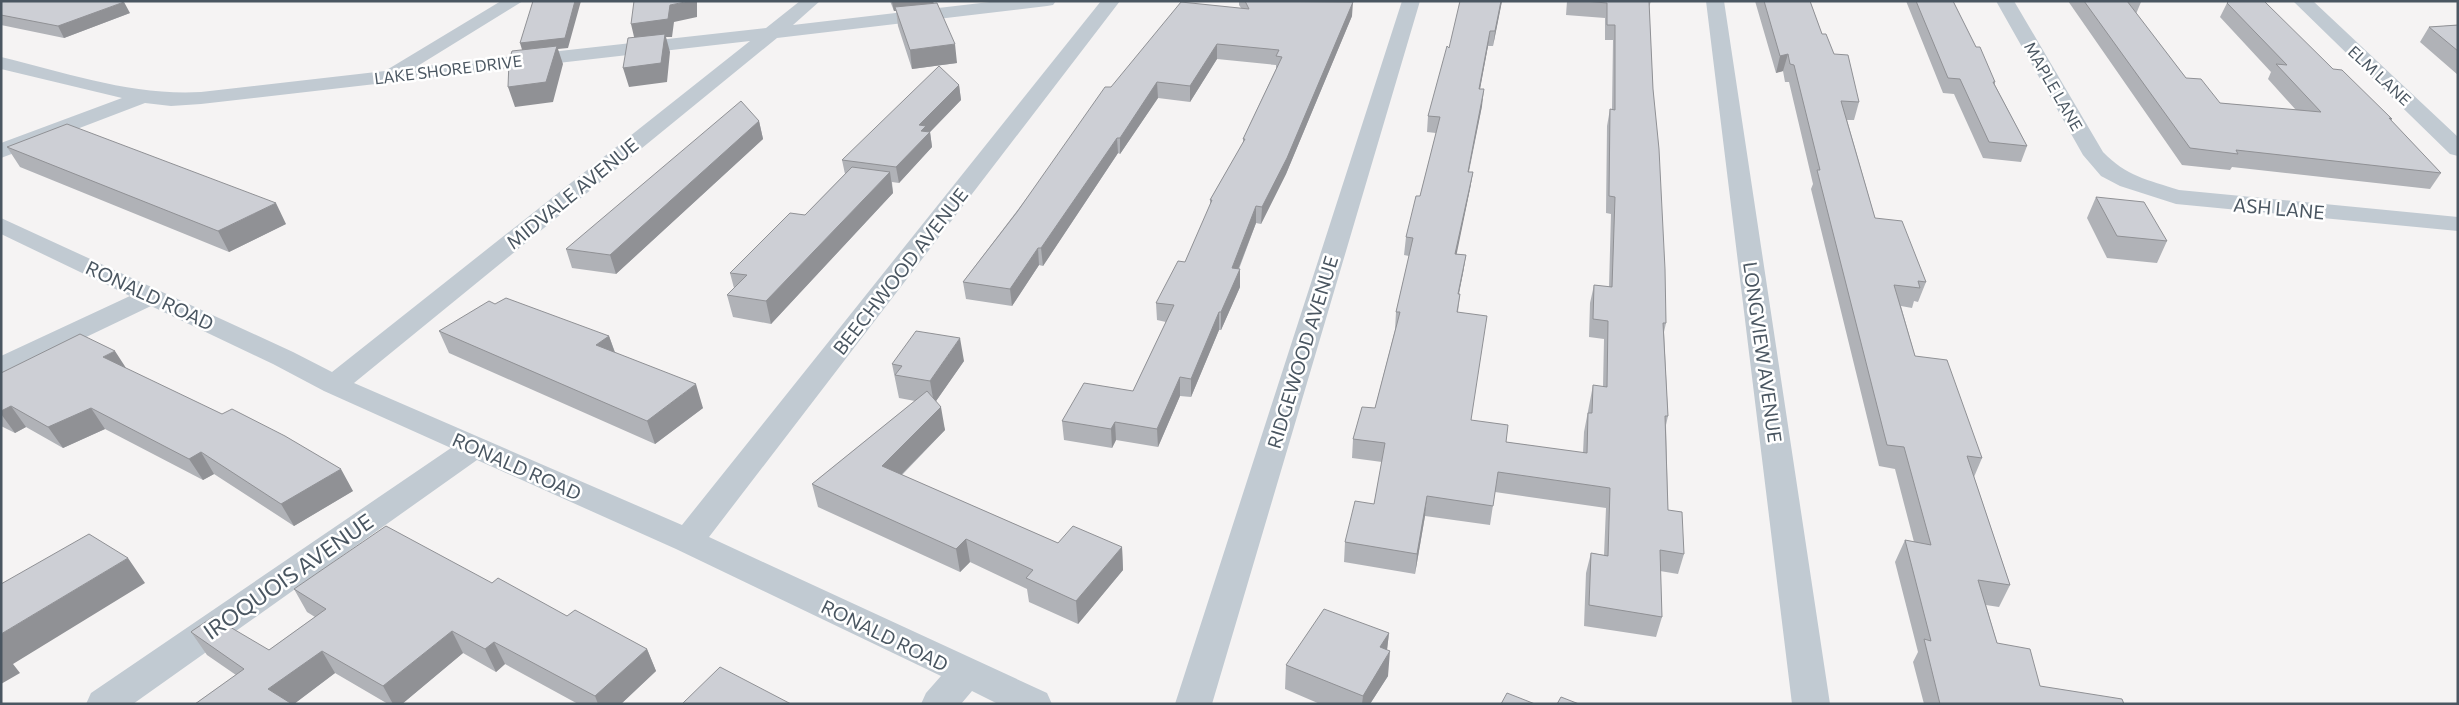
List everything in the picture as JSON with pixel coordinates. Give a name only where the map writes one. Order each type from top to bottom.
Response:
[{"type":"street","points":[[387,76],[514,1]]},
{"type":"street","name":"MIDVALE AVENUE","points":[[334,385],[811,1]]},
{"type":"street","name":"LAKE SHORE DRIVE","points":[[1,63],[144,97],[171,100],[1047,1]]},
{"type":"street","name":"BEECHWOOD AVENUE","points":[[688,541],[1111,1]]},
{"type":"street","name":"RIDGEWOOD AVENUE","points":[[1193,704],[1411,1]]},
{"type":"street","name":"LONGVIEW AVENUE","points":[[1715,1],[1811,704]]},
{"type":"street","name":"MAPLE LANE","points":[[2005,1],[2094,155],[2107,168]]},
{"type":"street","name":"ELM LANE","points":[[2302,1],[2458,149]]},
{"type":"street","points":[[1,151],[144,97]]},
{"type":"street","name":"ASH LANE","points":[[2107,168],[2128,181],[2176,197],[2458,224]]},
{"type":"street","name":"RONALD ROAD","points":[[1,225],[283,358],[334,385],[473,448],[688,541],[1034,704]]},
{"type":"street","points":[[1,367],[151,296]]},
{"type":"street","name":"IROQUOIS AVENUE","points":[[104,704],[473,448]]},
{"type":"street","points":[[939,704],[966,673]]},
{"type":"building","points":[[1,1],[124,2],[58,26],[1,15]]},
{"type":"building","points":[[533,1],[575,1],[565,38],[520,43]]},
{"type":"building","points":[[634,1],[690,1],[670,5],[668,19],[631,24]]},
{"type":"building","points":[[1245,1],[1353,2],[1287,158],[1262,207],[1256,206],[1232,268],[1240,269],[1221,312],[1219,312],[1191,379],[1180,377],[1157,429],[1115,422],[1111,429],[1062,421],[1084,383],[1133,391],[1174,305],[1156,303],[1178,261],[1185,262],[1212,200],[1210,200],[1245,139],[1243,139],[1282,57],[1276,56],[1279,50],[1217,44],[1190,86],[1157,82],[1120,138],[1117,138],[1041,248],[1038,248],[1010,289],[963,282],[1017,212],[1105,87],[1111,87],[1181,2],[1249,9]]},
{"type":"building","points":[[1460,1],[1501,1],[1495,31],[1490,31],[1479,89],[1484,89],[1468,172],[1473,172],[1455,254],[1466,255],[1458,294],[1460,294],[1457,312],[1487,316],[1471,420],[1508,425],[1506,442],[1587,453],[1588,413],[1592,413],[1593,385],[1607,387],[1608,321],[1593,319],[1594,285],[1612,287],[1615,197],[1609,196],[1610,109],[1615,110],[1615,25],[1607,25],[1607,3],[1584,1],[1649,1],[1665,269],[1666,323],[1663,323],[1668,416],[1665,416],[1668,510],[1682,512],[1684,554],[1660,550],[1662,617],[1589,605],[1591,553],[1608,556],[1610,488],[1498,472],[1493,506],[1427,496],[1417,554],[1345,542],[1355,501],[1374,504],[1385,443],[1353,439],[1362,407],[1375,408],[1400,312],[1396,312],[1413,238],[1406,237],[1416,196],[1420,196],[1440,117],[1428,116],[1447,46],[1449,48]]},
{"type":"building","points":[[1764,1],[1810,1],[1822,34],[1826,34],[1834,54],[1848,55],[1859,102],[1841,101],[1875,218],[1902,221],[1926,282],[1918,281],[1920,288],[1894,285],[1915,356],[1947,360],[1982,458],[1967,456],[2010,585],[1978,580],[1997,643],[2030,649],[2040,686],[2122,699],[2124,704],[1940,704],[1924,639],[1931,641],[1905,540],[1931,545],[1904,447],[1887,445],[1817,170],[1820,170],[1794,65],[1790,64],[1788,54],[1780,56]]},
{"type":"building","points":[[1916,1],[1953,1],[1976,47],[1980,47],[1995,82],[1993,82],[2027,146],[1989,142],[1960,79],[1948,78]]},
{"type":"building","points":[[2084,1],[2127,1],[2186,78],[2201,79],[2220,103],[2321,112],[2276,64],[2287,65],[2227,3],[2229,1],[2264,1],[2333,69],[2342,70],[2392,119],[2389,118],[2441,173],[2236,150],[2238,154],[2190,148]]},
{"type":"building","points":[[937,3],[955,44],[910,50],[895,7]]},
{"type":"building","points":[[2458,25],[2458,51],[2429,27]]},
{"type":"building","points":[[665,34],[661,63],[623,68],[628,38]]},
{"type":"building","points":[[557,46],[546,82],[508,87],[509,61],[512,51]]},
{"type":"building","points":[[939,66],[959,85],[919,125],[926,126],[921,131],[930,132],[896,167],[842,160]]},
{"type":"building","points":[[741,101],[759,121],[610,255],[566,249]]},
{"type":"building","points":[[67,124],[276,203],[218,231],[7,147]]},
{"type":"building","points":[[852,167],[890,172],[766,301],[727,295],[747,275],[730,273],[790,213],[805,215]]},
{"type":"building","points":[[2096,197],[2144,202],[2167,241],[2117,236]]},
{"type":"building","points":[[506,298],[609,336],[596,345],[696,384],[647,421],[439,331],[489,301],[495,304]]},
{"type":"building","points":[[916,331],[960,338],[930,381],[895,375],[902,366],[892,364]]},
{"type":"building","points":[[80,334],[115,351],[103,357],[222,414],[232,409],[285,436],[341,469],[281,504],[201,452],[189,459],[91,408],[48,427],[11,406],[1,411],[1,373]]},
{"type":"building","points":[[927,391],[941,407],[882,466],[1058,543],[1073,526],[1122,547],[1076,601],[1026,578],[1033,570],[966,539],[956,549],[812,484]]},
{"type":"building","points":[[386,526],[492,583],[498,578],[567,616],[575,610],[647,649],[595,696],[494,642],[485,649],[452,631],[383,686],[322,651],[268,689],[292,704],[195,704],[244,669],[192,631],[213,617],[269,650],[326,609],[294,589]]},
{"type":"building","points":[[89,534],[128,558],[1,634],[1,584]]},
{"type":"building","points":[[1324,609],[1389,633],[1380,647],[1390,651],[1363,696],[1286,665]]},
{"type":"building","points":[[720,667],[791,704],[682,704]]},
{"type":"building","points":[[1507,693],[1535,704],[1501,704]]},
{"type":"building","points":[[1561,697],[1579,704],[1557,704]]}]
